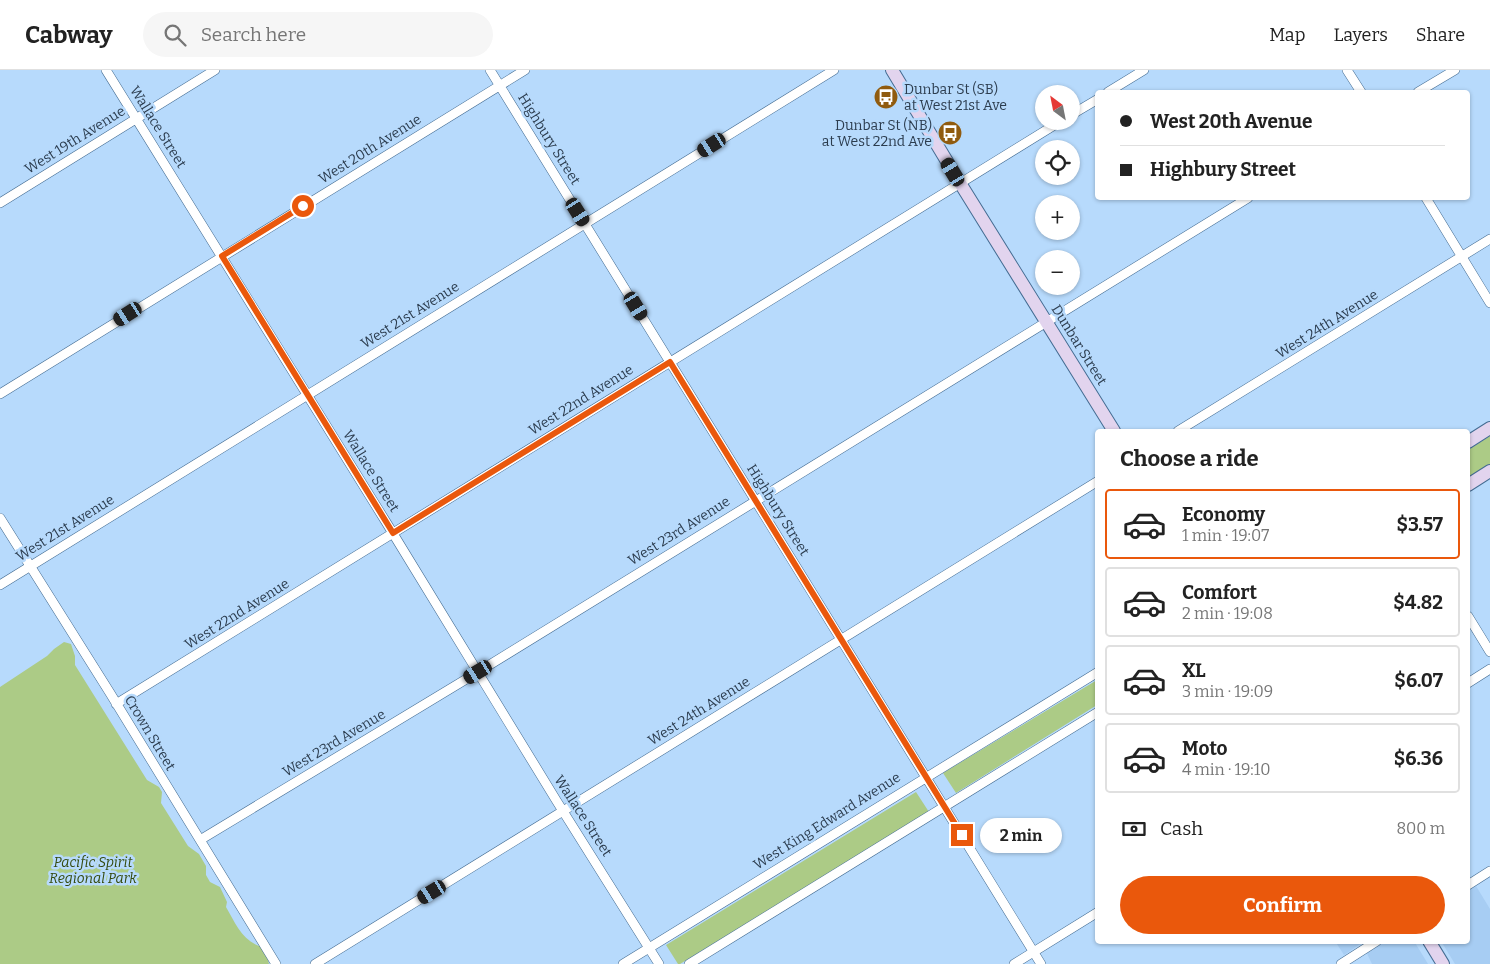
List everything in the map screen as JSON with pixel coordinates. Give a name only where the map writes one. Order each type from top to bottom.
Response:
[{"type":"main road","name":"Dunbar Street","points":[[892,70],[1113,429]]},
{"type":"main road","points":[[1470,441],[1490,428]]},
{"type":"main road","points":[[1470,484],[1490,471]]},
{"type":"main road","points":[[1431,944],[1443,964]]},
{"type":"street","name":"Wallace Street","points":[[106,70],[659,964]]},
{"type":"street","name":"West 19th Avenue","points":[[0,203],[215,70]]},
{"type":"street","name":"Highbury Street","points":[[490,70],[1041,964]]},
{"type":"street","name":"West 20th Avenue","points":[[0,394],[525,70]]},
{"type":"street","name":"West 21st Avenue","points":[[0,585],[834,70]]},
{"type":"street","points":[[1111,90],[1144,70]]},
{"type":"street","points":[[1347,70],[1360,90]]},
{"type":"street","points":[[1421,90],[1455,70]]},
{"type":"street","points":[[1080,110],[1095,101]]},
{"type":"street","name":"West 22nd Avenue","points":[[116,704],[1046,130]]},
{"type":"street","name":"West 23rd Avenue","points":[[200,840],[478,672],[1245,200]]},
{"type":"street","points":[[1427,200],[1490,303]]},
{"type":"street","name":"West 24th Avenue","points":[[1181,429],[1490,239]]},
{"type":"street","name":"West 24th Avenue","points":[[314,964],[1095,483]]},
{"type":"street","name":"Crown Street","points":[[0,518],[276,964]]},
{"type":"street","points":[[1470,619],[1490,652]]},
{"type":"street","points":[[1470,682],[1490,670]]},
{"type":"street","name":"West King Edward Avenue","points":[[623,964],[1095,674]]},
{"type":"street","points":[[690,964],[1095,714]]},
{"type":"street","points":[[1470,884],[1490,871]]},
{"type":"street","points":[[1014,964],[1095,914]]},
{"type":"street","points":[[1341,964],[1372,944]]},
{"type":"shaded area","points":[[1476,886],[1490,909],[1490,964],[1455,964],[1443,944],[1470,944],[1470,889]]},
{"type":"shaded area","points":[[1337,944],[1360,944],[1344,955]]},
{"type":"shaded area","points":[[1362,944],[1416,944],[1428,964],[1372,964]]},
{"type":"green space","points":[[1490,436],[1490,464],[1470,477],[1470,449]]},
{"type":"green space","name":"Pacific Spirit Regional Park","points":[[64,642],[71,644],[75,656],[75,665],[147,780],[159,787],[162,792],[161,803],[188,846],[199,854],[206,866],[206,875],[210,882],[220,887],[227,902],[226,907],[237,926],[249,941],[262,947],[269,964],[0,964],[0,687],[47,656]]},
{"type":"green space","points":[[1095,681],[1095,706],[956,793],[943,773]]},
{"type":"green space","points":[[916,792],[929,812],[678,964],[666,945]]},
{"type":"place","name":"Dunbar St (SB) at West 21st Ave","points":[[886,97]]},
{"type":"place","name":"Dunbar St (NB) at West 22nd Ave","points":[[950,133]]},
{"type":"route","points":[[303,206],[222,256],[393,533],[670,362],[962,835]]}]
